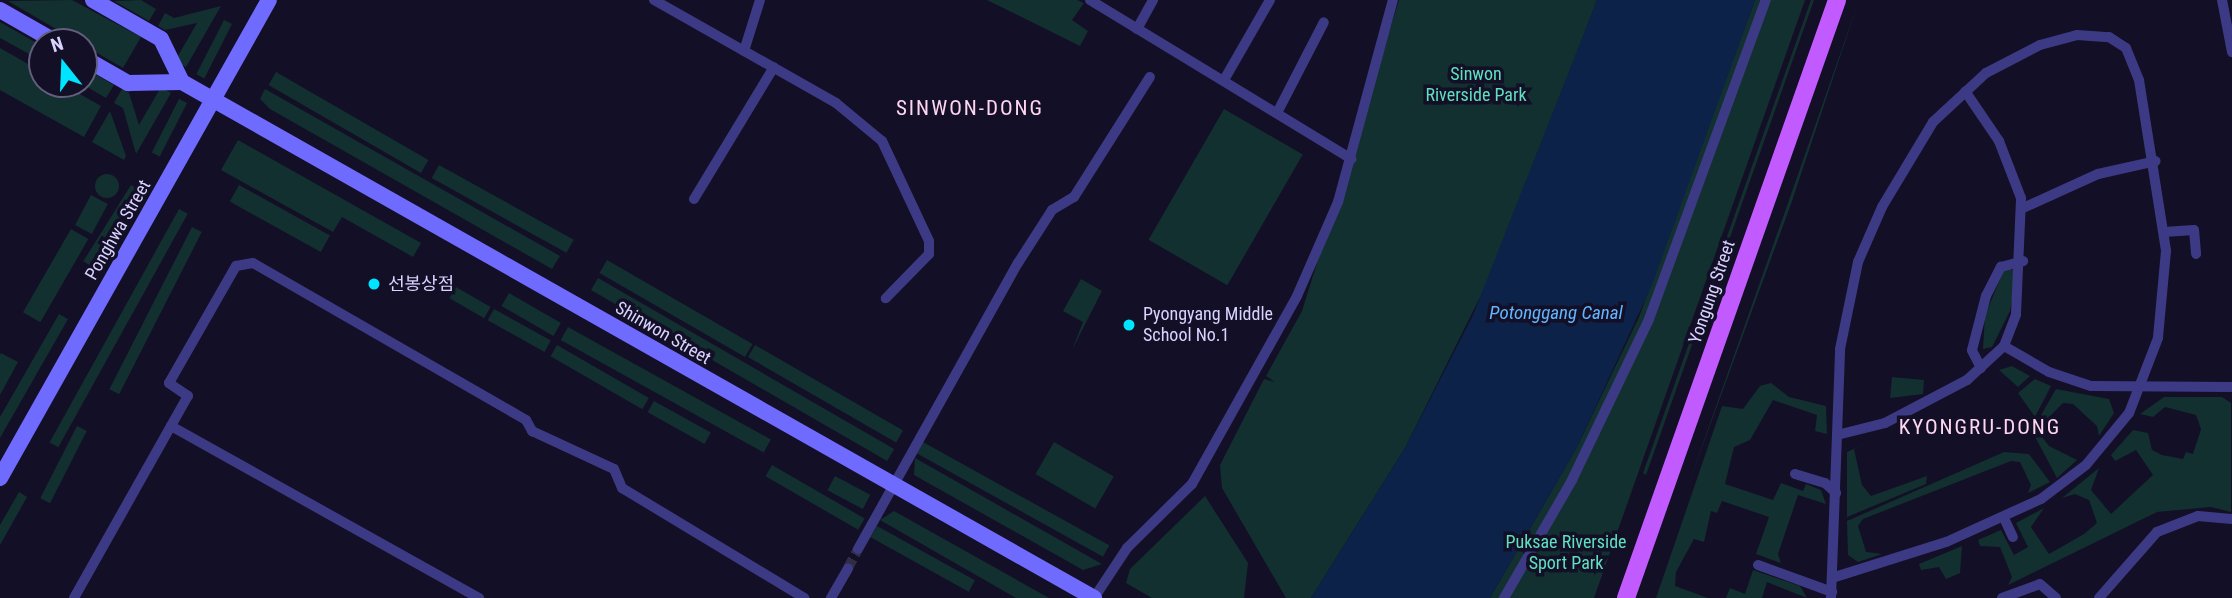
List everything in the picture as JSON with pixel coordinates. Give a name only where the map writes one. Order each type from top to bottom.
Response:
[{"type":"main road","points":[[93,0],[161,39],[182,82],[128,83],[98,66]]},
{"type":"main road","name":"Ponghwa Street","points":[[0,478],[269,0]]},
{"type":"main road","name":"Yongung Street","points":[[1626,598],[1837,0]]},
{"type":"main road","points":[[0,10],[32,28]]},
{"type":"main road","name":"Shinwon Street","points":[[182,82],[1094,598]]},
{"type":"street","points":[[654,0],[774,66],[882,141],[896,180],[923,221],[929,254],[886,298]]},
{"type":"street","points":[[744,51],[760,0]]},
{"type":"street","points":[[1090,0],[1351,159]]},
{"type":"street","points":[[1137,29],[1153,0]]},
{"type":"street","points":[[1224,80],[1270,0]]},
{"type":"street","points":[[1094,598],[1127,548],[1201,469],[1297,296],[1351,159],[1393,0]]},
{"type":"street","points":[[1504,598],[1572,480],[1649,319],[1766,0]]},
{"type":"street","points":[[2222,0],[2232,52]]},
{"type":"street","points":[[1278,113],[1324,22]]},
{"type":"street","points":[[1758,565],[1831,595],[1835,577],[1840,349],[1858,262],[1924,136],[1965,91],[2040,45],[2077,35],[2109,37],[2132,56],[2156,161],[2164,232],[2161,319],[2139,389],[2118,431],[2086,466],[2004,518],[1835,577]]},
{"type":"street","points":[[694,199],[774,66]]},
{"type":"street","points":[[858,549],[1018,263],[1052,210],[1074,197],[1150,77]]},
{"type":"street","points":[[1837,435],[1918,409],[1981,368],[2004,346],[2022,289],[2023,208],[1999,141],[1965,91]]},
{"type":"street","points":[[2023,208],[2098,174],[2156,161]]},
{"type":"street","points":[[2164,232],[2194,230],[2196,254]]},
{"type":"street","points":[[1981,368],[1972,350],[1986,296],[2001,267],[2023,261]]},
{"type":"street","points":[[74,598],[188,396],[169,383],[236,266],[253,263],[526,421],[543,437],[614,469],[622,488],[804,598]]},
{"type":"street","points":[[2004,346],[2071,380],[2139,389],[2232,387]]},
{"type":"street","points":[[171,426],[479,598]]},
{"type":"street","points":[[1795,474],[1825,483],[1836,494]]},
{"type":"street","points":[[2099,598],[2157,531],[2198,516],[2232,519]]},
{"type":"street","points":[[2004,518],[2013,537]]},
{"type":"street","points":[[831,598],[848,568]]},
{"type":"street","points":[[2002,598],[2040,584],[2056,598]]},
{"type":"green space","points":[[72,0],[141,37],[123,68],[98,53],[98,28],[54,28],[8,1]]},
{"type":"green space","points":[[141,0],[156,9],[149,21],[114,1]]},
{"type":"green space","points":[[987,0],[1077,0],[1084,3],[1072,20],[1088,31],[1080,46]]},
{"type":"green space","name":"Sinwon Riverside Park","points":[[1399,0],[1597,0],[1497,263],[1405,448],[1311,598],[1286,598],[1222,488],[1220,465],[1264,379],[1275,382],[1266,376],[1302,311]]},
{"type":"green space","name":"Puksae Riverside Sport Park","points":[[1755,0],[1805,0],[1594,598],[1490,598],[1577,447],[1639,317]]},
{"type":"green space","points":[[1811,0],[1814,0],[1646,475],[1643,473]]},
{"type":"green space","points":[[1859,0],[1791,204],[1686,491],[1788,203]]},
{"type":"green space","points":[[221,6],[186,67],[175,61],[197,23],[165,30],[158,26],[165,13],[174,18]]},
{"type":"green space","points":[[224,20],[232,24],[204,78],[196,74]]},
{"type":"green space","points":[[0,22],[28,38],[28,53],[0,38]]},
{"type":"green space","points":[[0,48],[28,64],[28,98],[87,98],[101,106],[84,137],[0,90]]},
{"type":"green space","points":[[276,72],[428,160],[421,173],[268,85]]},
{"type":"green space","points":[[98,76],[114,85],[106,98],[98,93]]},
{"type":"green space","points":[[161,87],[171,93],[136,154],[123,108],[114,103],[122,89],[129,93],[139,125]]},
{"type":"green space","points":[[265,89],[560,256],[552,269],[270,109],[260,99]]},
{"type":"green space","points":[[179,99],[187,103],[160,157],[152,152]]},
{"type":"green space","points":[[1224,109],[1303,154],[1227,285],[1148,240]]},
{"type":"green space","points":[[110,111],[126,156],[124,160],[92,142]]},
{"type":"green space","points":[[238,140],[421,243],[413,257],[342,217],[333,232],[221,170]]},
{"type":"green space","points":[[439,165],[574,240],[566,253],[432,178]]},
{"type":"green space","points":[[107,174],[118,181],[119,186],[112,197],[107,198],[96,191],[95,186],[102,175]]},
{"type":"green space","points":[[131,185],[139,190],[91,266],[83,261]]},
{"type":"green space","points":[[239,185],[330,235],[321,252],[230,202]]},
{"type":"green space","points":[[91,195],[108,204],[92,234],[75,225]]},
{"type":"green space","points":[[179,209],[188,214],[58,447],[50,443]]},
{"type":"green space","points":[[192,227],[202,232],[119,394],[109,389]]},
{"type":"green space","points":[[71,229],[88,239],[40,322],[23,312]]},
{"type":"green space","points":[[607,260],[752,344],[745,357],[600,273]]},
{"type":"green space","points":[[2004,270],[2013,270],[2016,280],[2010,311],[1992,347],[1983,349],[1985,315]]},
{"type":"green space","points":[[598,278],[894,449],[887,461],[591,290]]},
{"type":"green space","points":[[1081,279],[1102,291],[1072,350],[1083,322],[1063,311]]},
{"type":"green space","points":[[456,287],[491,307],[484,318],[450,298]]},
{"type":"green space","points":[[509,293],[561,323],[553,336],[502,306]]},
{"type":"green space","points":[[494,309],[551,341],[545,352],[488,320]]},
{"type":"green space","points":[[59,314],[68,319],[0,438],[0,417]]},
{"type":"green space","points":[[568,327],[771,439],[764,453],[561,340]]},
{"type":"green space","points":[[557,345],[649,398],[642,409],[550,356]]},
{"type":"green space","points":[[755,345],[903,430],[896,443],[748,357]]},
{"type":"green space","points":[[1,353],[18,362],[0,395],[0,355]]},
{"type":"green space","points":[[2012,366],[2030,376],[2018,387],[1999,370]]},
{"type":"green space","points":[[1892,377],[1924,380],[1923,394],[1890,398]]},
{"type":"green space","points":[[2035,379],[2051,386],[2035,417],[2018,393]]},
{"type":"green space","points":[[1771,383],[1789,397],[1826,406],[1827,434],[1815,431],[1817,415],[1773,400],[1750,440],[1734,447],[1725,484],[1773,500],[1781,483],[1803,491],[1806,484],[1821,490],[1826,504],[1798,495],[1778,554],[1781,563],[1756,554],[1769,517],[1722,501],[1717,513],[1711,511],[1704,542],[1694,539],[1676,572],[1675,586],[1708,598],[1656,598],[1722,406],[1743,409],[1760,386]]},
{"type":"green space","points":[[2056,389],[2109,399],[2114,413],[2099,436],[2097,426],[2073,404],[2063,403],[2043,423],[2042,437],[2049,446],[2077,460],[2057,478],[2032,431]]},
{"type":"green space","points":[[2164,397],[2222,397],[2231,403],[2231,512],[2211,507],[2157,512],[2008,585],[2012,577],[2000,547],[1980,546],[1978,540],[2001,530],[2014,555],[2028,547],[2016,523],[2044,508],[2031,527],[2049,554],[2084,534],[2097,523],[2089,500],[2075,494],[2062,498],[2099,468],[2091,490],[2111,514],[2153,475],[2136,450],[2115,461],[2111,455],[2133,430],[2148,433],[2152,450],[2162,455],[2183,459],[2186,452],[2193,454],[2201,429],[2196,415],[2165,407],[2153,417],[2140,414]]},
{"type":"green space","points":[[654,401],[711,433],[705,444],[648,412]]},
{"type":"green space","points":[[77,426],[87,431],[50,503],[40,498]]},
{"type":"green space","points":[[1890,432],[1854,449],[1862,485],[1871,496],[1927,476],[1926,484],[1847,517],[1847,452]]},
{"type":"green space","points":[[923,442],[1109,545],[1103,557],[917,453]]},
{"type":"green space","points":[[1054,442],[1114,476],[1095,509],[1036,474]]},
{"type":"green space","points":[[2004,452],[2029,454],[2050,482],[2028,493],[2031,485],[2020,462],[2011,461],[1863,519],[1858,526],[1866,552],[1882,554],[1858,562],[1848,555],[1847,521]]},
{"type":"green space","points":[[915,458],[1102,564],[1083,570],[914,475]]},
{"type":"green space","points":[[772,465],[865,518],[858,530],[766,476]]},
{"type":"green space","points":[[835,476],[870,495],[863,509],[827,490]]},
{"type":"green space","points":[[19,492],[27,497],[0,545],[0,525]]},
{"type":"green space","points":[[1205,496],[1248,563],[1244,598],[1152,598],[1126,583],[1130,569]]},
{"type":"green space","points":[[894,511],[1049,598],[1016,598],[880,520]]},
{"type":"green space","points":[[877,526],[975,580],[969,592],[871,537]]},
{"type":"green space","points":[[1962,546],[1960,573],[1946,579],[1939,567],[1921,570],[1919,564]]},
{"type":"green space","points":[[1753,570],[1800,586],[1807,598],[1767,582],[1762,598],[1726,598],[1730,588],[1745,594]]},
{"type":"water","name":"Potonggang Canal","points":[[1597,0],[1755,0],[1652,285],[1577,447],[1490,598],[1311,598],[1405,448],[1473,315]]},
{"type":"tunnel","points":[[848,568],[858,549]]},
{"type":"place","name":"선봉상점","points":[[374,284]]},
{"type":"place","name":"Pyongyang Middle School No.1","points":[[1129,325]]},
{"type":"district","name":"SINWON-DONG","points":[[970,108]]},
{"type":"district","name":"KYONGRU-DONG","points":[[1980,427]]}]
